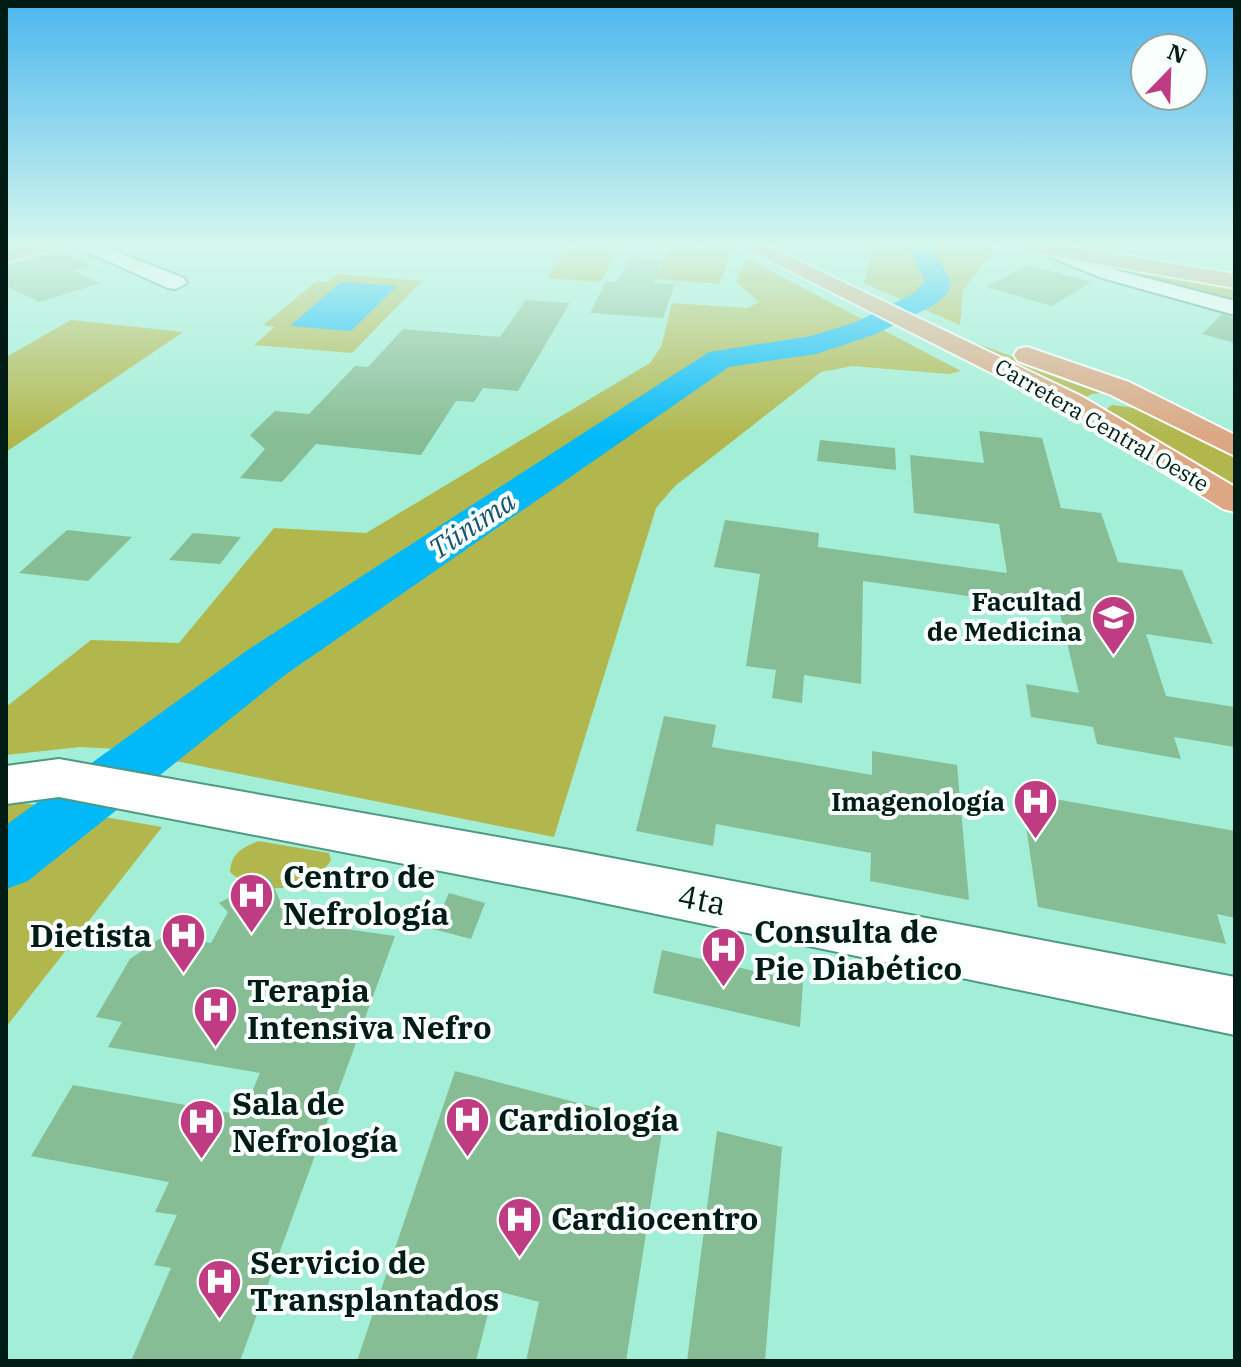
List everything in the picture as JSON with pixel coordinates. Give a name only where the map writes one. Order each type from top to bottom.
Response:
[{"type":"main road","name":"Carretera Central Oeste","points":[[897,310],[946,333],[1088,412],[1235,502]]},
{"type":"main road","name":"Carretera Central Oeste","points":[[946,333],[1097,378],[1235,447]]},
{"type":"main road","points":[[1088,412],[1098,399],[1109,397],[1156,405]]},
{"type":"main road","points":[[1201,480],[1235,493]]},
{"type":"street","name":"4ta","points":[[6,785],[59,778],[570,873],[1235,1006]]},
{"type":"green space","points":[[282,310],[394,310],[352,353],[254,345],[275,327],[263,325]]},
{"type":"green space","points":[[670,310],[845,310],[961,371],[949,374],[852,366],[821,372],[675,486],[656,508],[554,837],[116,749],[80,747],[6,755],[6,707],[91,640],[179,643],[274,528],[366,533],[650,363],[661,347]]},
{"type":"green space","points":[[925,310],[961,310],[960,325]]},
{"type":"green space","points":[[71,320],[183,332],[6,452],[6,357]]},
{"type":"green space","points":[[964,339],[1111,392],[1092,394],[1079,400]]},
{"type":"green space","points":[[1112,405],[1135,408],[1235,458],[1235,486],[1104,411]]},
{"type":"green space","points":[[24,803],[162,827],[6,1027],[6,805]]},
{"type":"green space","points":[[258,841],[329,853],[331,860],[322,871],[298,885],[269,888],[254,885],[230,872],[238,852]]},
{"type":"water","points":[[309,310],[373,310],[351,331],[290,326]]},
{"type":"building","points":[[519,310],[566,310],[518,391],[483,388],[474,402],[456,401],[421,455],[316,444],[282,482],[240,478],[265,449],[250,435],[275,411],[309,414],[355,366],[368,367],[403,329],[500,337]]},
{"type":"building","points":[[592,310],[666,310],[663,318],[590,313]]},
{"type":"building","points":[[1222,314],[1235,318],[1235,343],[1202,334]]},
{"type":"building","points":[[979,431],[1042,438],[1061,508],[1101,513],[1118,562],[1182,570],[1213,644],[1146,634],[1166,696],[1235,707],[1235,747],[1174,737],[1181,759],[1097,744],[1093,727],[1031,717],[1026,684],[1079,693],[1059,609],[863,581],[861,684],[804,675],[802,703],[772,698],[776,670],[746,666],[760,574],[714,567],[725,520],[819,533],[818,547],[1007,573],[999,524],[914,513],[910,455],[984,463]]},
{"type":"building","points":[[820,440],[895,448],[896,470],[817,461]]},
{"type":"building","points":[[67,530],[132,537],[88,581],[19,573]]},
{"type":"building","points":[[193,533],[241,537],[220,564],[169,560]]},
{"type":"building","points":[[664,716],[716,725],[712,747],[872,775],[872,751],[957,765],[969,900],[870,881],[871,853],[716,824],[713,846],[636,831]]},
{"type":"building","points":[[1021,793],[1235,831],[1235,918],[1217,914],[1226,944],[1038,907]]},
{"type":"building","points":[[269,876],[289,921],[395,936],[240,1361],[131,1361],[171,1268],[154,1265],[177,1215],[155,1212],[169,1182],[31,1156],[73,1085],[242,1115],[260,1073],[108,1047],[122,1022],[96,1017],[130,959],[165,935],[211,943],[228,912],[219,903]]},
{"type":"building","points":[[449,893],[485,903],[471,939],[433,929]]},
{"type":"building","points":[[662,950],[803,982],[800,1027],[653,993]]},
{"type":"building","points":[[455,1071],[663,1125],[626,1361],[526,1361],[539,1302],[494,1290],[476,1361],[357,1361]]},
{"type":"building","points":[[717,1131],[782,1147],[765,1361],[687,1361]]},
{"type":"waterway","name":"Tíinima","points":[[6,861],[267,662],[720,359],[816,345],[866,328],[902,310]]},
{"type":"place","name":"Facultad de Medicina","points":[[1113,656]]},
{"type":"place","name":"Imagenología","points":[[1036,841]]},
{"type":"place","name":"Centro de Nefrología","points":[[252,934]]},
{"type":"place","name":"Dietista","points":[[183,975]]},
{"type":"place","name":"Consulta de Pie Diabético","points":[[723,989]]},
{"type":"place","name":"Terapia Intensiva Nefro","points":[[216,1048]]},
{"type":"place","name":"Cardiología","points":[[467,1159]]},
{"type":"place","name":"Sala de Nefrología","points":[[201,1161]]},
{"type":"place","name":"Cardiocentro","points":[[520,1258]]},
{"type":"place","name":"Servicio de Transplantados","points":[[219,1320]]}]
